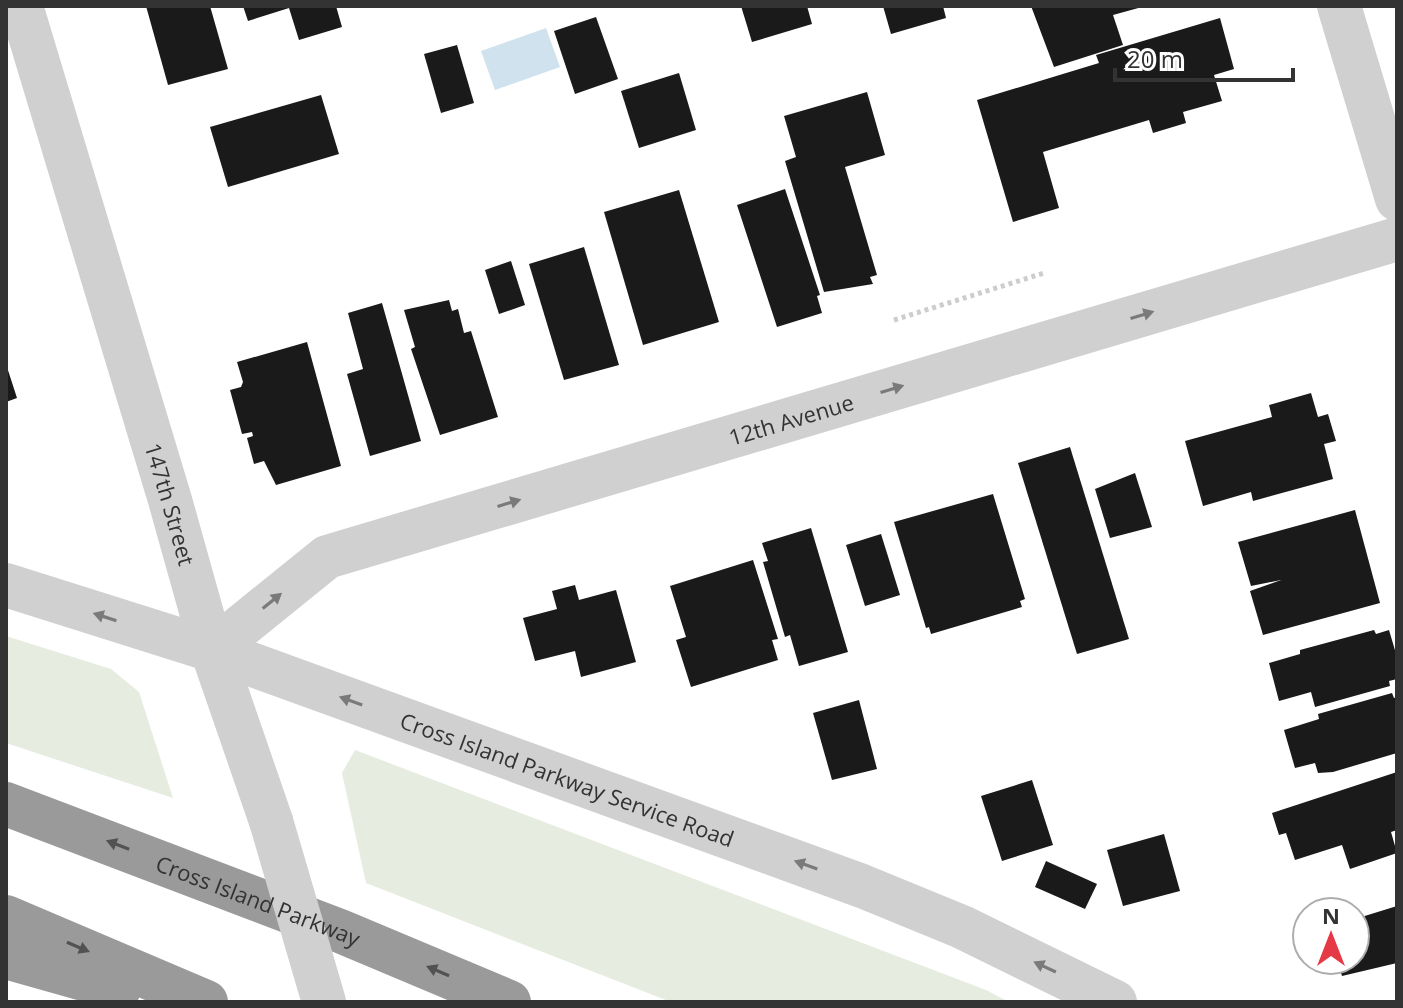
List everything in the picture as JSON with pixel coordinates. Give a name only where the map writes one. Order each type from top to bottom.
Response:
[{"type":"highway","name":"Cross Island Parkway","points":[[6,804],[340,931],[509,1002]]},
{"type":"highway","points":[[6,917],[206,1002]]},
{"type":"highway","points":[[6,957],[164,1002]]},
{"type":"street","name":"147th Street","points":[[21,6],[212,650],[271,821],[324,1002]]},
{"type":"street","points":[[1339,6],[1397,199]]},
{"type":"street","name":"12th Avenue","points":[[212,650],[327,557],[1397,239]]},
{"type":"street","name":"Cross Island Parkway Service Road","points":[[6,585],[212,650],[862,886],[962,927],[1115,1002]]},
{"type":"path","points":[[894,320],[1044,273]]},
{"type":"shaded area","points":[[6,636],[111,669],[139,692],[173,798],[6,743]]},
{"type":"shaded area","points":[[355,750],[986,990],[1009,1002],[671,1002],[366,883],[342,773]]},
{"type":"water","points":[[546,28],[560,67],[495,90],[481,51]]},
{"type":"building","points":[[146,6],[210,6],[228,69],[168,85]]},
{"type":"building","points":[[243,6],[336,6],[342,27],[299,40],[289,8],[248,21]]},
{"type":"building","points":[[741,6],[807,6],[812,24],[752,42]]},
{"type":"building","points":[[883,6],[943,6],[946,18],[891,34]]},
{"type":"building","points":[[1031,6],[1142,7],[1113,15],[1123,45],[1054,67]]},
{"type":"building","points":[[596,17],[618,79],[575,94],[554,31]]},
{"type":"building","points":[[1220,18],[1234,69],[1214,75],[1222,101],[1183,112],[1186,123],[1153,133],[1149,120],[1043,152],[1059,208],[1013,222],[977,100],[1099,63],[1096,55]]},
{"type":"building","points":[[457,45],[474,103],[441,113],[424,54]]},
{"type":"building","points":[[679,73],[696,130],[639,148],[621,91]]},
{"type":"building","points":[[867,92],[885,155],[845,167],[877,275],[870,277],[873,284],[824,292],[785,161],[796,157],[784,116]]},
{"type":"building","points":[[321,95],[339,154],[228,187],[210,127]]},
{"type":"building","points":[[785,189],[820,295],[817,296],[822,313],[777,327],[737,205]]},
{"type":"building","points":[[679,190],[719,322],[643,345],[604,212]]},
{"type":"building","points":[[584,247],[619,365],[564,380],[529,264]]},
{"type":"building","points":[[511,261],[525,305],[499,314],[485,270]]},
{"type":"building","points":[[449,300],[452,311],[458,309],[464,333],[471,331],[498,417],[440,435],[411,349],[415,347],[404,310]]},
{"type":"building","points":[[382,303],[421,441],[370,456],[347,374],[363,369],[348,313]]},
{"type":"building","points":[[307,342],[341,466],[276,485],[264,461],[254,464],[247,438],[253,436],[252,432],[242,434],[230,390],[241,387],[243,382],[237,362]]},
{"type":"building","points":[[6,364],[17,398],[6,402]]},
{"type":"building","points":[[1311,393],[1318,417],[1328,414],[1336,441],[1324,444],[1333,479],[1253,501],[1251,492],[1203,506],[1185,441],[1272,417],[1269,405]]},
{"type":"building","points":[[1070,447],[1129,639],[1077,654],[1018,463]]},
{"type":"building","points":[[1135,473],[1152,527],[1110,538],[1095,489]]},
{"type":"building","points":[[993,494],[1025,599],[1020,601],[1022,607],[931,634],[929,627],[926,628],[894,522]]},
{"type":"building","points":[[1355,510],[1380,603],[1263,635],[1250,591],[1281,580],[1251,586],[1238,542]]},
{"type":"building","points":[[811,528],[848,652],[799,666],[790,635],[785,637],[763,562],[768,561],[762,543]]},
{"type":"building","points":[[881,534],[900,595],[865,606],[846,545]]},
{"type":"building","points":[[753,560],[778,639],[772,640],[778,660],[691,687],[676,640],[686,637],[670,586]]},
{"type":"building","points":[[575,585],[579,600],[616,590],[636,662],[581,677],[575,651],[535,661],[523,618],[557,609],[552,591]]},
{"type":"building","points":[[1374,630],[1376,634],[1389,630],[1397,657],[1397,679],[1389,681],[1390,686],[1315,707],[1311,692],[1279,701],[1269,663],[1300,654],[1300,650]]},
{"type":"building","points":[[1392,693],[1394,698],[1397,697],[1397,753],[1333,772],[1318,773],[1315,763],[1295,768],[1284,730],[1319,719],[1318,714]]},
{"type":"building","points":[[859,700],[877,769],[832,780],[813,713]]},
{"type":"building","points":[[1397,772],[1397,830],[1391,832],[1397,853],[1350,869],[1342,845],[1295,860],[1286,833],[1279,835],[1272,813]]},
{"type":"building","points":[[1032,780],[1053,845],[1002,861],[981,796]]},
{"type":"building","points":[[1164,834],[1180,891],[1123,906],[1107,850]]},
{"type":"building","points":[[1046,861],[1097,884],[1085,909],[1035,887]]},
{"type":"building","points":[[1397,906],[1397,963],[1371,969],[1371,914]]}]
